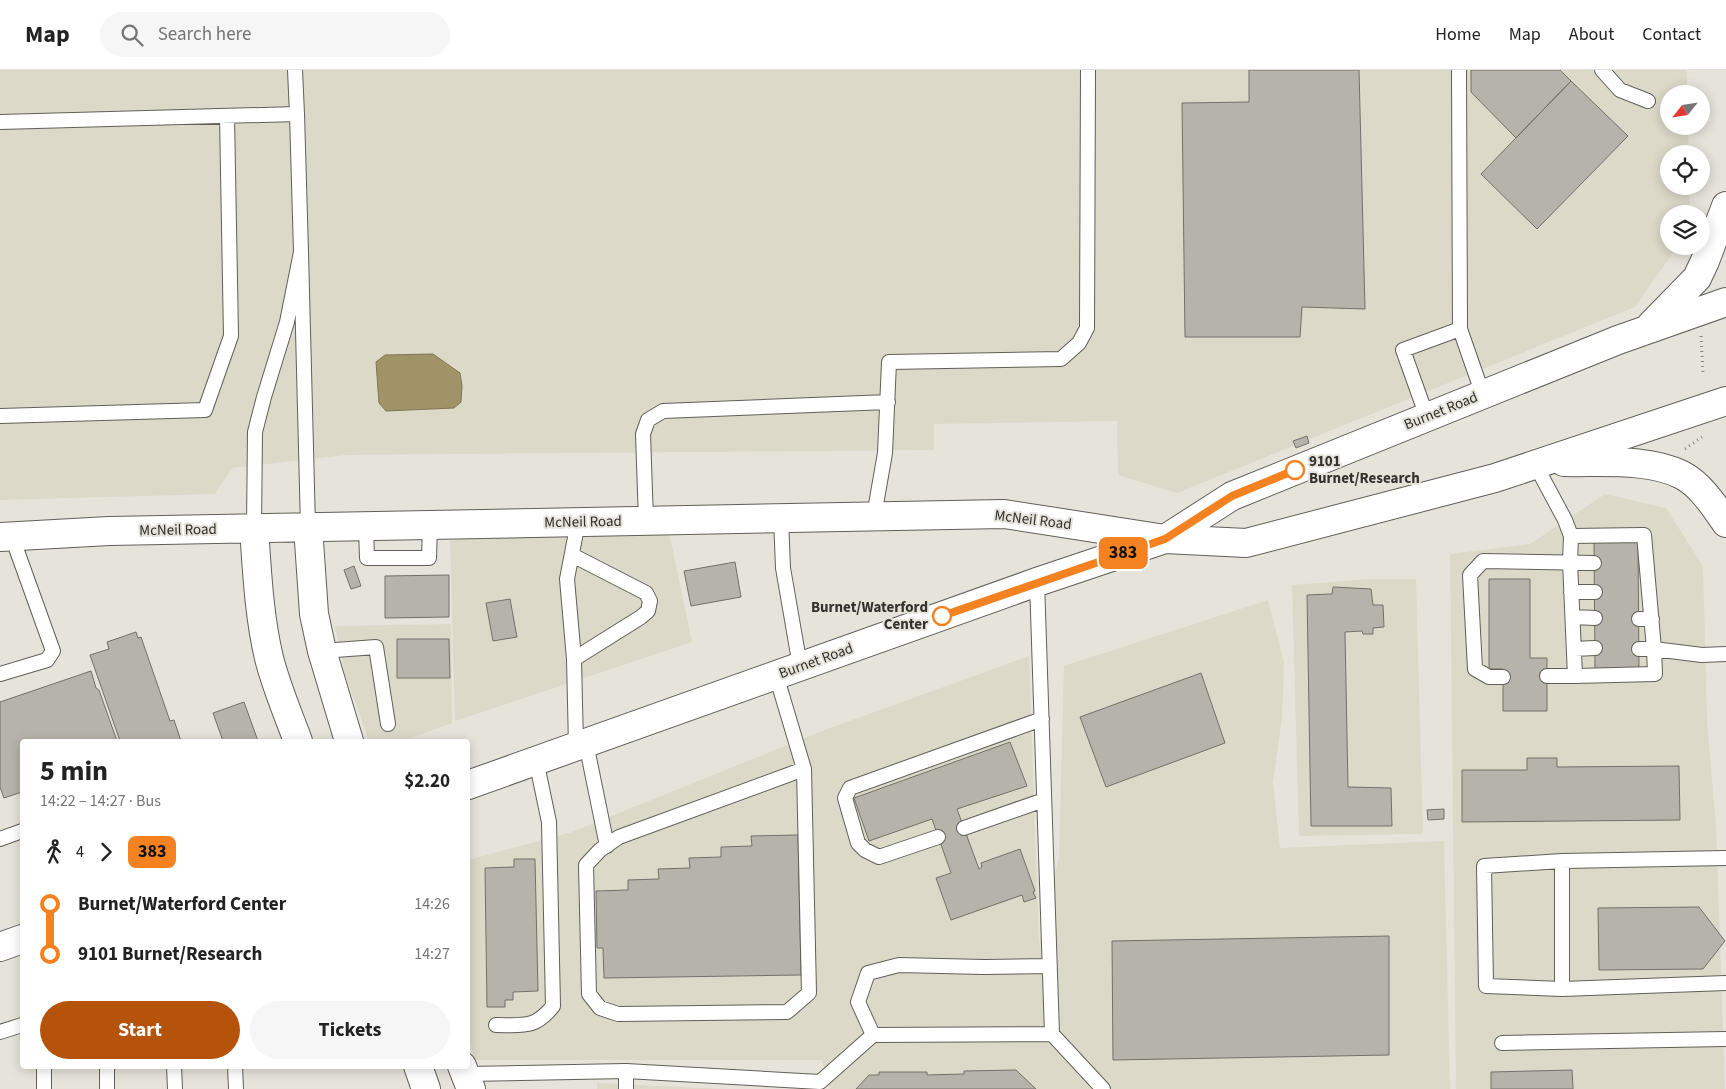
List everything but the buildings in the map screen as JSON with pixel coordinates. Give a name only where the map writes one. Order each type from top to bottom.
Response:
[{"type":"main road","points":[[1644,331],[1697,278],[1726,206]]},
{"type":"main road","name":"Burnet Road","points":[[470,784],[1037,582],[1165,539],[1232,496],[1644,331],[1726,302]]},
{"type":"main road","name":"Burnet Road","points":[[1165,539],[1246,543],[1495,478],[1726,401]]},
{"type":"main road","points":[[1540,463],[1653,465],[1683,476],[1708,497],[1726,523]]},
{"type":"main road","name":"McNeil Road","points":[[6,537],[109,531],[1004,514],[1165,539]]},
{"type":"main road","points":[[308,527],[314,614],[322,651],[348,739]]},
{"type":"main road","points":[[254,528],[261,606],[269,656],[297,739]]},
{"type":"main road","points":[[0,947],[20,940]]},
{"type":"main road","points":[[419,1069],[426,1089]]},
{"type":"lane","points":[[295,70],[308,527]]},
{"type":"lane","points":[[874,516],[885,453],[889,362],[1061,359],[1079,343],[1086,328],[1088,70]]},
{"type":"lane","points":[[1459,70],[1460,329],[1482,395]]},
{"type":"lane","points":[[1602,70],[1620,90],[1648,101]]},
{"type":"lane","points":[[0,122],[296,114]]},
{"type":"lane","points":[[0,416],[205,410],[231,336],[227,116]]},
{"type":"lane","points":[[254,528],[255,432],[287,322],[301,252]]},
{"type":"lane","points":[[1427,417],[1403,350],[1460,329]]},
{"type":"lane","points":[[646,521],[643,434],[648,420],[663,411],[888,402]]},
{"type":"lane","points":[[1540,463],[1571,536],[1570,562],[1575,676]]},
{"type":"lane","points":[[781,518],[788,670],[804,769],[809,994],[787,1012],[618,1014],[600,1008],[589,994],[586,865],[600,850],[620,837],[804,769]]},
{"type":"lane","points":[[578,522],[567,579],[581,744],[606,846]]},
{"type":"lane","points":[[1547,676],[1655,674],[1654,649],[1645,619],[1644,535],[1571,536]]},
{"type":"lane","points":[[0,674],[47,660],[53,651],[6,537]]},
{"type":"lane","points":[[572,555],[646,593],[650,601],[648,611],[641,617],[574,659]]},
{"type":"lane","points":[[1503,677],[1489,677],[1475,669],[1470,575],[1483,560],[1594,563]]},
{"type":"lane","points":[[1037,582],[1052,1034],[1103,1089]]},
{"type":"lane","points":[[1572,592],[1595,592]]},
{"type":"lane","points":[[1573,617],[1595,618]]},
{"type":"lane","points":[[322,651],[376,647],[388,724]]},
{"type":"lane","points":[[1574,649],[1595,648]]},
{"type":"lane","points":[[1639,649],[1702,655],[1726,654]]},
{"type":"lane","points":[[938,837],[879,857],[865,850],[858,843],[845,798],[850,788],[1042,719]]},
{"type":"lane","points":[[496,1025],[526,1026],[543,1018],[553,1006],[549,822],[536,760]]},
{"type":"lane","points":[[964,828],[1044,800]]},
{"type":"lane","points":[[0,839],[20,832]]},
{"type":"lane","points":[[1726,858],[1562,861],[1484,866],[1486,986],[1562,988],[1726,983]]},
{"type":"lane","points":[[1562,861],[1562,988]]},
{"type":"lane","points":[[873,1035],[858,1002],[868,973],[900,965],[1050,966]]},
{"type":"lane","points":[[0,1032],[20,1026]]},
{"type":"lane","points":[[466,1077],[626,1071],[808,1085],[820,1082],[873,1035],[1052,1034]]},
{"type":"lane","points":[[1502,1043],[1726,1039]]},
{"type":"lane","points":[[44,1069],[44,1089]]},
{"type":"lane","points":[[107,1069],[107,1089]]},
{"type":"lane","points":[[174,1069],[174,1089]]},
{"type":"lane","points":[[235,1069],[236,1089]]},
{"type":"lane","points":[[626,1071],[626,1089]]},
{"type":"path","points":[[1701,327],[1703,373]]},
{"type":"path","points":[[1682,451],[1705,434]]},
{"type":"shaded area","points":[[0,70],[1687,70],[1687,85],[1660,85],[1660,135],[1688,135],[1689,145],[1660,145],[1660,195],[1689,195],[1690,205],[1660,205],[1660,255],[1672,255],[1635,307],[1177,493],[1118,475],[1117,421],[934,424],[934,450],[346,455],[232,468],[215,494],[0,500]]},
{"type":"shaded area","points":[[433,354],[460,373],[462,386],[461,402],[454,408],[386,411],[379,403],[376,362],[385,355]]},
{"type":"shaded area","points":[[1605,494],[1666,508],[1703,566],[1707,719],[1716,826],[1725,1089],[1456,1089],[1450,554],[1530,544]]},
{"type":"shaded area","points":[[669,532],[692,642],[455,721],[450,539]]},
{"type":"shaded area","points":[[1371,579],[1416,579],[1423,834],[1299,836],[1292,585]]},
{"type":"shaded area","points":[[1268,600],[1284,663],[1282,717],[1273,783],[1280,848],[1444,841],[1450,1089],[830,1089],[822,1060],[475,1060],[470,1043],[470,859],[572,832],[822,731],[1029,656],[1039,945],[1059,857],[1064,666]]},
{"type":"shaded area","points":[[451,624],[452,723],[408,739],[368,739],[345,674],[335,626]]},
{"type":"shaded area","points":[[597,1083],[725,1089],[597,1089]]},
{"type":"bus line","name":"383","points":[[942,616],[1165,539],[1232,496],[1295,470]]},
{"type":"place","name":"9101 Burnet/Research","points":[[1295,470]]},
{"type":"place","name":"Burnet/Waterford Center","points":[[942,616]]}]
